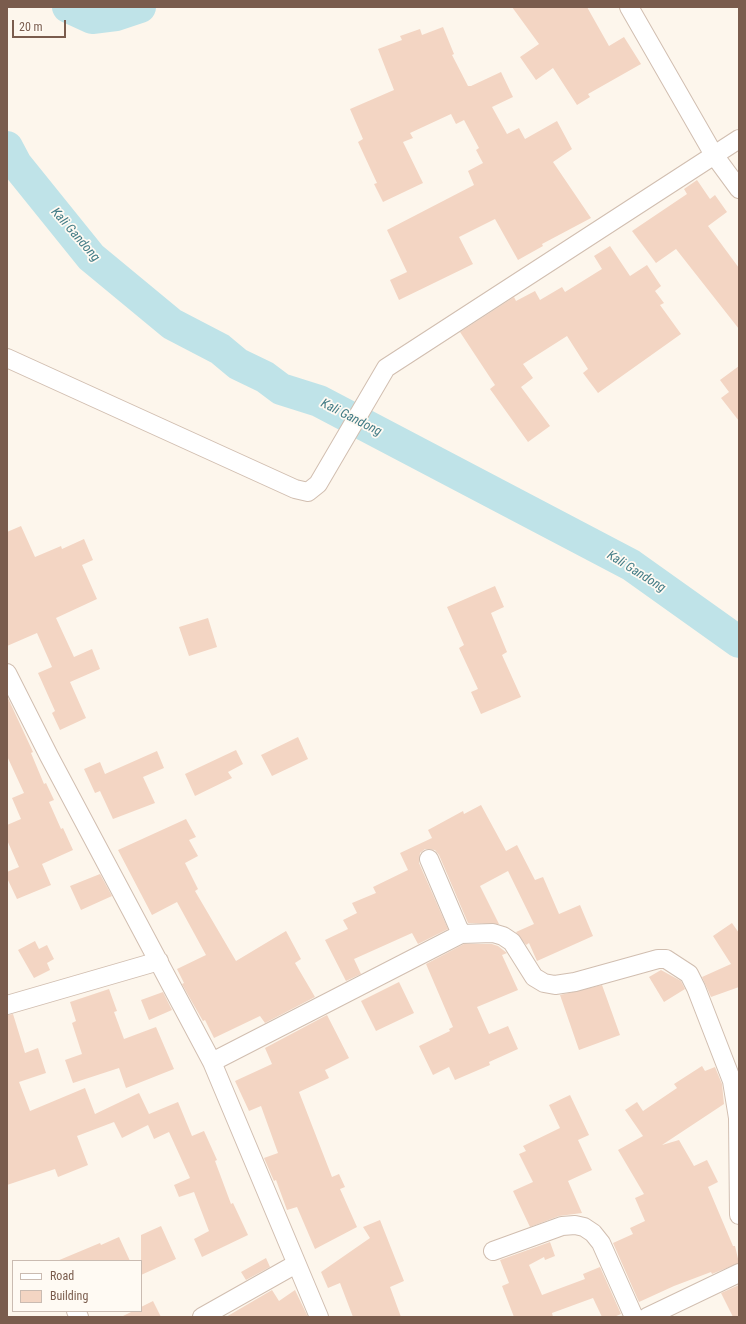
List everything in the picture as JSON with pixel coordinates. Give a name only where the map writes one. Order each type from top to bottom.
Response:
[{"type":"street","points":[[629,7],[714,155],[739,189]]},
{"type":"street","points":[[7,358],[300,491],[308,492],[313,489],[325,472],[386,368],[739,138]]},
{"type":"street","points":[[7,673],[49,756],[212,1062],[319,1317]]},
{"type":"street","points":[[429,859],[461,934]]},
{"type":"street","points":[[212,1062],[461,934],[493,932],[503,936],[512,942],[534,977],[544,983],[554,985],[575,982],[658,959],[666,959],[689,974],[696,988],[732,1081],[738,1118],[739,1215]]},
{"type":"street","points":[[7,1005],[159,961]]},
{"type":"street","points":[[493,1251],[562,1226],[574,1225],[584,1227],[593,1233],[601,1243],[634,1317]]},
{"type":"street","points":[[202,1317],[296,1264]]},
{"type":"street","points":[[647,1317],[739,1273]]},
{"type":"building","points":[[512,7],[587,7],[609,46],[624,37],[641,64],[588,94],[590,97],[577,105],[553,68],[536,80],[520,57],[539,44]]},
{"type":"building","points":[[443,27],[454,54],[452,55],[468,86],[501,72],[513,97],[492,107],[507,134],[519,128],[525,139],[557,121],[572,149],[553,162],[591,218],[542,244],[543,246],[518,260],[495,219],[459,237],[473,264],[399,300],[390,280],[407,272],[387,230],[474,185],[468,171],[483,163],[476,150],[479,148],[464,120],[456,124],[451,114],[410,133],[413,138],[403,142],[423,183],[383,202],[374,184],[377,183],[358,142],[363,139],[350,109],[394,90],[378,49],[402,40],[400,36],[420,29],[422,35]]},
{"type":"building","points":[[697,180],[710,199],[715,195],[727,212],[708,226],[739,268],[739,329],[676,249],[656,263],[632,231],[687,194],[684,189]]},
{"type":"building","points":[[610,246],[630,276],[647,265],[661,286],[655,291],[664,303],[660,305],[681,334],[598,393],[583,373],[588,369],[567,336],[523,364],[533,378],[521,387],[550,426],[528,442],[490,389],[495,385],[460,332],[514,297],[516,301],[535,291],[540,300],[562,287],[565,292],[602,269],[594,256]]},
{"type":"building","points":[[739,366],[739,421],[721,398],[729,392],[720,380]]},
{"type":"building","points":[[21,526],[35,557],[61,546],[62,549],[84,539],[93,560],[82,565],[97,599],[56,618],[74,657],[92,649],[100,669],[70,682],[86,718],[60,730],[52,713],[55,711],[38,673],[52,667],[37,633],[7,646],[7,532]]},
{"type":"building","points":[[495,586],[504,607],[491,613],[507,652],[502,655],[521,697],[481,714],[471,692],[478,689],[459,648],[464,645],[447,607]]},
{"type":"building","points":[[208,618],[217,647],[189,656],[179,627]]},
{"type":"building","points":[[7,696],[33,752],[31,753],[44,784],[46,783],[54,800],[49,802],[61,829],[63,828],[73,850],[42,864],[51,885],[17,899],[7,878],[7,872],[19,867],[7,840],[7,825],[21,819],[12,798],[24,793],[7,756]]},
{"type":"building","points":[[298,737],[308,759],[272,776],[261,755]]},
{"type":"building","points":[[236,750],[243,764],[228,772],[232,778],[195,796],[185,774]]},
{"type":"building","points":[[157,751],[164,768],[143,777],[155,803],[113,819],[100,791],[95,793],[84,769],[100,762],[105,774]]},
{"type":"building","points":[[481,805],[506,851],[517,845],[535,880],[543,877],[559,914],[580,905],[593,936],[537,961],[529,943],[526,945],[516,932],[534,924],[508,871],[480,886],[499,924],[468,923],[439,855],[435,850],[425,849],[420,853],[419,863],[448,929],[418,944],[412,933],[354,959],[361,974],[346,981],[325,940],[348,929],[343,920],[357,913],[352,903],[376,893],[373,887],[408,870],[400,853],[432,838],[428,830],[463,811],[464,814]]},
{"type":"building","points":[[186,819],[196,837],[189,840],[198,856],[185,863],[198,889],[195,891],[236,961],[286,931],[301,959],[295,963],[315,997],[265,1023],[260,1016],[214,1038],[205,1020],[203,1021],[182,984],[184,983],[177,969],[206,955],[177,902],[152,915],[118,850]]},
{"type":"building","points":[[100,874],[112,896],[81,910],[70,886]]},
{"type":"building","points":[[732,923],[739,933],[739,987],[711,997],[702,977],[731,964],[713,936]]},
{"type":"building","points":[[35,941],[39,949],[47,945],[54,959],[47,963],[50,970],[34,978],[18,950]]},
{"type":"building","points":[[464,944],[492,944],[498,946],[507,953],[502,955],[518,990],[477,1007],[489,1034],[508,1026],[518,1049],[489,1062],[490,1065],[455,1080],[449,1067],[433,1075],[419,1046],[450,1031],[449,1029],[453,1027],[426,964]]},
{"type":"building","points":[[661,970],[681,981],[685,989],[664,1002],[649,977]]},
{"type":"building","points":[[399,982],[414,1013],[376,1031],[361,1001]]},
{"type":"building","points":[[602,985],[620,1035],[579,1050],[560,995]]},
{"type":"building","points":[[109,989],[117,1011],[114,1012],[124,1039],[156,1027],[174,1069],[126,1088],[119,1068],[73,1083],[65,1060],[82,1054],[72,1023],[76,1021],[70,1002]]},
{"type":"building","points":[[163,992],[172,1010],[149,1020],[141,1000]]},
{"type":"building","points":[[13,1014],[25,1053],[38,1048],[46,1073],[19,1082],[30,1111],[85,1088],[95,1114],[139,1093],[149,1114],[178,1102],[192,1136],[204,1131],[217,1160],[215,1161],[231,1204],[233,1203],[248,1235],[202,1257],[194,1239],[209,1231],[194,1192],[179,1197],[174,1185],[190,1178],[169,1132],[154,1139],[148,1125],[122,1138],[114,1122],[77,1136],[88,1165],[58,1177],[55,1169],[7,1185],[7,1015]]},
{"type":"building","points":[[327,1015],[349,1058],[325,1070],[329,1078],[299,1092],[332,1177],[339,1174],[345,1187],[340,1189],[357,1227],[315,1249],[297,1207],[287,1210],[276,1180],[274,1181],[264,1158],[278,1153],[261,1106],[249,1111],[235,1081],[272,1064],[265,1048]]},
{"type":"building","points":[[702,1066],[705,1071],[715,1067],[722,1084],[724,1104],[662,1145],[679,1140],[694,1166],[707,1160],[718,1182],[708,1187],[733,1246],[735,1246],[739,1263],[712,1274],[711,1272],[674,1286],[639,1302],[613,1243],[633,1234],[630,1228],[645,1221],[635,1198],[644,1194],[618,1150],[643,1136],[625,1110],[637,1102],[643,1111],[677,1088],[674,1084]]},
{"type":"building","points":[[570,1095],[589,1135],[578,1140],[592,1170],[568,1181],[582,1213],[559,1216],[530,1227],[513,1191],[533,1182],[519,1154],[526,1151],[523,1146],[560,1128],[549,1105]]},
{"type":"building","points":[[380,1220],[404,1281],[390,1287],[401,1317],[353,1317],[340,1283],[328,1288],[321,1272],[370,1238],[363,1227]]},
{"type":"building","points":[[161,1226],[176,1259],[142,1275],[141,1235]]},
{"type":"building","points":[[119,1237],[130,1260],[59,1260],[100,1243],[101,1245]]},
{"type":"building","points":[[550,1242],[555,1256],[545,1260],[544,1257],[529,1265],[542,1295],[585,1279],[583,1274],[600,1267],[621,1314],[614,1317],[602,1317],[593,1298],[552,1313],[553,1317],[514,1317],[502,1286],[509,1283],[500,1260]]},
{"type":"building","points":[[266,1258],[270,1267],[246,1280],[241,1272]]},
{"type":"building","points":[[739,1285],[739,1317],[733,1317],[721,1293]]},
{"type":"building","points":[[272,1290],[279,1301],[295,1290],[308,1317],[226,1317]]},
{"type":"building","points":[[153,1301],[161,1317],[121,1317],[131,1312],[142,1312],[142,1306]]},
{"type":"waterway","name":"Kali Gandong","points":[[68,7],[92,18],[116,15],[140,7]]},
{"type":"waterway","name":"Kali Gandong","points":[[7,147],[16,164],[91,257],[172,324],[220,349],[238,364],[265,377],[281,389],[319,401],[631,565],[739,642]]}]
